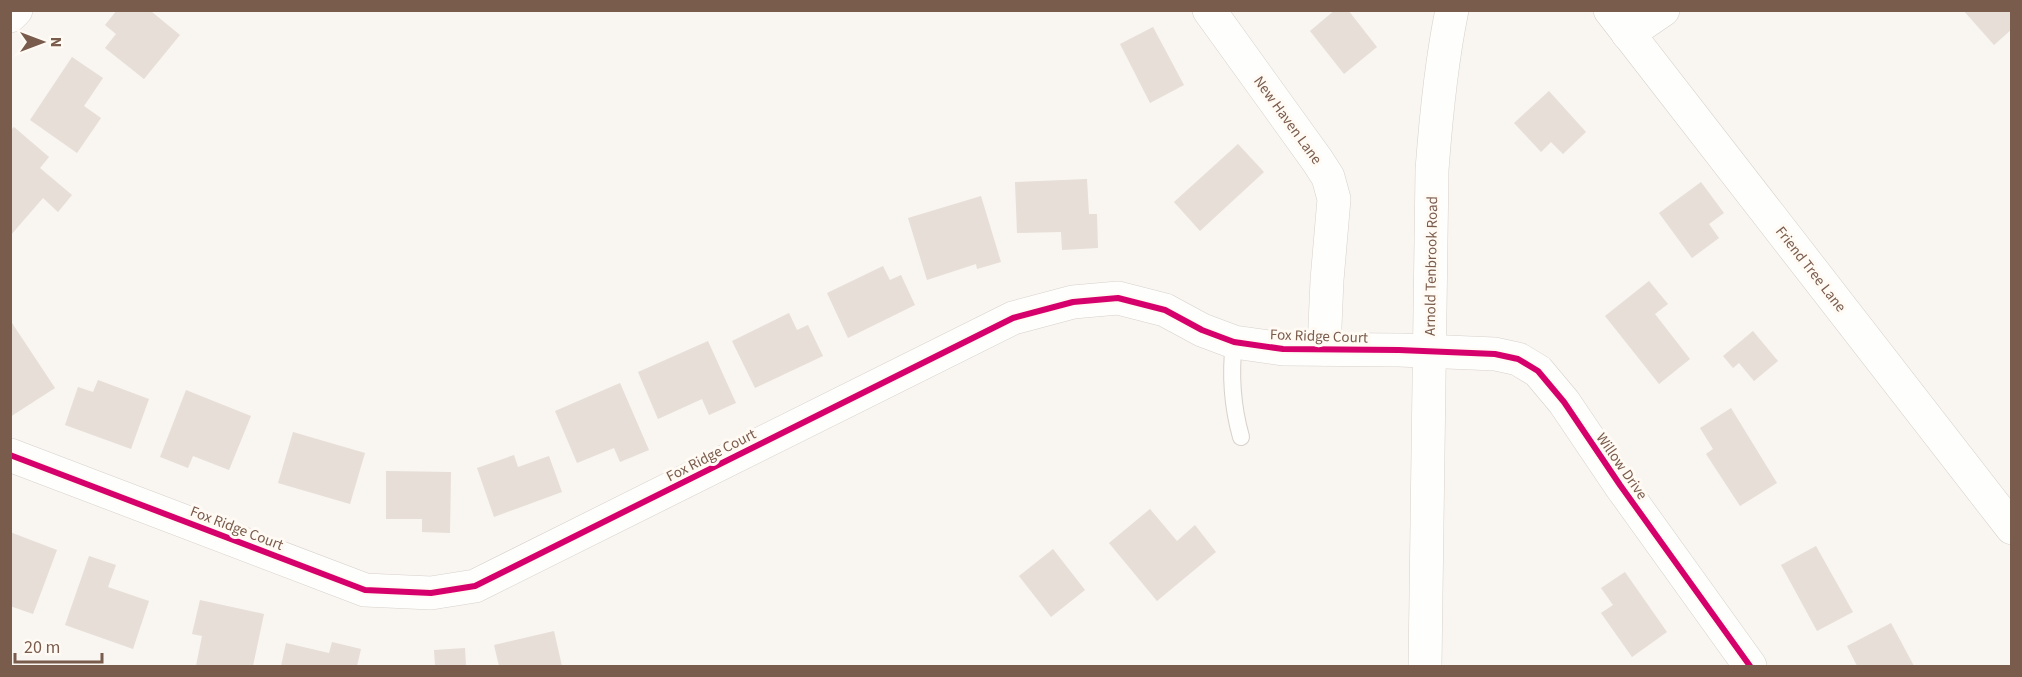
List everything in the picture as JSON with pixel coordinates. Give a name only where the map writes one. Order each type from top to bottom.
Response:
[{"type":"street","points":[[10,16],[16,10]]},
{"type":"street","name":"New Haven Lane","points":[[1209,10],[1328,177],[1334,199],[1324,349]]},
{"type":"street","name":"Arnold Tenbrook Road","points":[[1425,666],[1432,170],[1442,56],[1452,10]]},
{"type":"street","points":[[1619,22],[1663,10]]},
{"type":"street","name":"Friend Tree Lane","points":[[1619,22],[1821,281],[1976,485],[2012,528]]},
{"type":"street","name":"Fox Ridge Court","points":[[10,455],[365,590],[431,593],[475,586],[1012,318],[1073,302],[1118,298],[1165,310],[1202,330],[1234,342],[1282,349],[1430,351]]},
{"type":"street","name":"Willow Drive","points":[[1430,351],[1495,354],[1518,359],[1538,371],[1564,402],[1620,485],[1750,666]]},
{"type":"lane","points":[[1234,342],[1232,397],[1240,437]]},
{"type":"building","points":[[117,10],[153,10],[152,12],[180,35],[144,79],[105,48],[116,34],[105,25]]},
{"type":"building","points":[[1335,10],[1348,10],[1377,47],[1344,74],[1310,31]]},
{"type":"building","points":[[1963,10],[2012,10],[2012,29],[1994,45]]},
{"type":"building","points":[[1153,27],[1184,85],[1150,103],[1120,44]]},
{"type":"building","points":[[72,57],[103,78],[84,106],[101,118],[77,153],[30,120]]},
{"type":"building","points":[[1549,91],[1586,132],[1563,154],[1551,142],[1541,152],[1514,123]]},
{"type":"building","points":[[14,127],[49,157],[40,168],[72,195],[58,212],[43,198],[10,236],[10,131]]},
{"type":"building","points":[[1238,144],[1264,172],[1200,231],[1174,202]]},
{"type":"building","points":[[1087,179],[1089,214],[1097,214],[1098,248],[1062,250],[1061,232],[1017,233],[1015,182]]},
{"type":"building","points":[[1701,182],[1724,213],[1709,224],[1719,238],[1692,258],[1659,213]]},
{"type":"building","points":[[981,196],[1001,262],[977,269],[976,264],[927,280],[908,218]]},
{"type":"building","points":[[883,266],[890,280],[901,275],[915,305],[848,338],[827,293]]},
{"type":"building","points":[[1649,281],[1668,304],[1655,314],[1690,359],[1659,384],[1605,316]]},
{"type":"building","points":[[789,313],[797,330],[808,325],[823,356],[755,388],[732,341]]},
{"type":"building","points":[[12,323],[55,388],[10,417],[10,324]]},
{"type":"building","points":[[1753,331],[1778,361],[1754,381],[1739,363],[1733,368],[1723,356]]},
{"type":"building","points":[[708,341],[736,403],[709,415],[702,399],[658,419],[638,372]]},
{"type":"building","points":[[98,380],[149,399],[131,449],[65,425],[78,387],[93,392]]},
{"type":"building","points":[[620,383],[649,450],[620,462],[614,448],[577,463],[555,411]]},
{"type":"building","points":[[186,390],[251,416],[229,470],[193,456],[188,468],[160,457]]},
{"type":"building","points":[[1731,408],[1777,483],[1740,506],[1706,454],[1713,449],[1700,428]]},
{"type":"building","points":[[293,432],[365,453],[350,504],[278,483]]},
{"type":"building","points":[[514,455],[518,467],[549,456],[562,492],[494,517],[477,468]]},
{"type":"building","points":[[386,471],[451,472],[450,533],[422,532],[422,519],[386,519]]},
{"type":"building","points":[[1150,509],[1177,541],[1195,525],[1216,552],[1157,601],[1109,543]]},
{"type":"building","points":[[10,532],[57,550],[33,614],[10,606]]},
{"type":"building","points":[[1816,546],[1853,612],[1817,631],[1781,565]]},
{"type":"building","points":[[1053,549],[1085,590],[1051,617],[1019,576]]},
{"type":"building","points":[[89,556],[116,565],[108,587],[149,601],[133,649],[65,625]]},
{"type":"building","points":[[1625,572],[1667,632],[1632,657],[1601,613],[1613,605],[1601,588]]},
{"type":"building","points":[[200,600],[264,614],[253,666],[196,666],[202,636],[192,634]]},
{"type":"building","points":[[1891,623],[1914,666],[1857,666],[1847,646]]},
{"type":"building","points":[[554,631],[562,666],[499,666],[494,645]]},
{"type":"building","points":[[332,642],[361,649],[357,666],[281,666],[286,643],[329,653]]},
{"type":"building","points":[[465,648],[466,666],[435,666],[434,650]]},
{"type":"cycle path","points":[[10,455],[365,590],[431,593],[475,586],[1013,318],[1073,302],[1118,298],[1165,310],[1202,330],[1234,342],[1283,349],[1495,354],[1518,359],[1538,371],[1564,402],[1620,485],[1750,666]]}]
